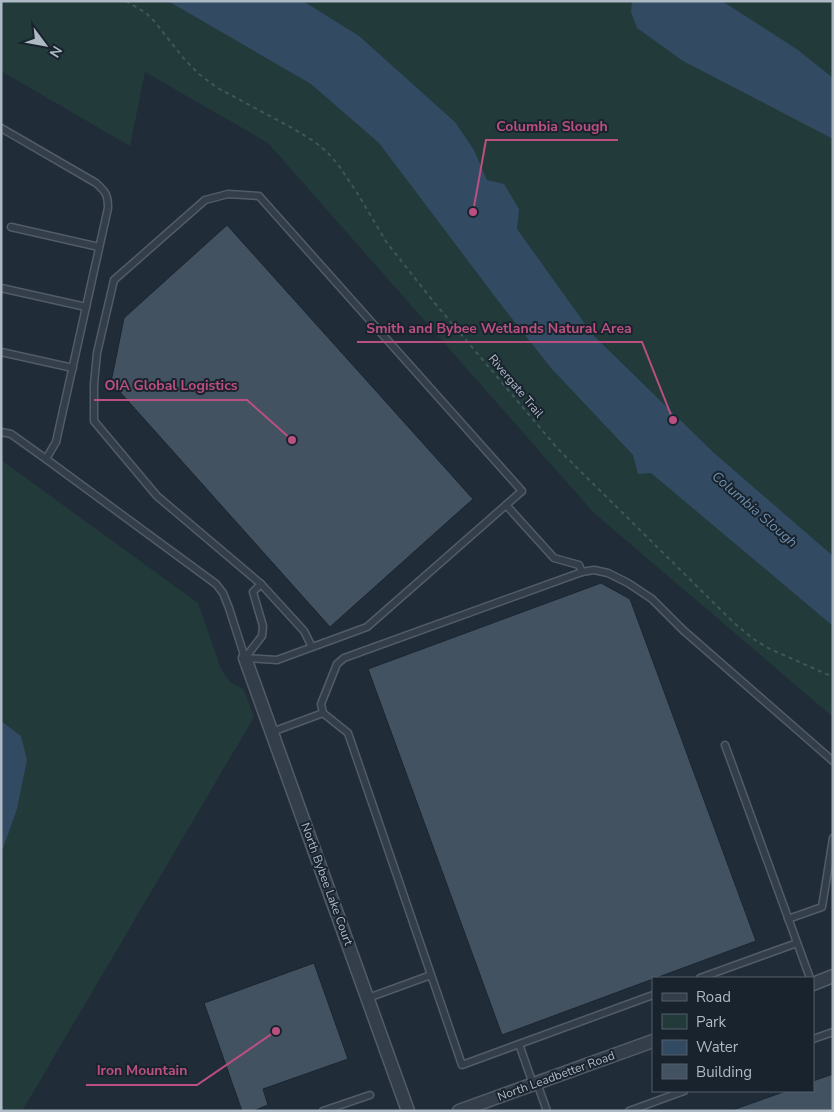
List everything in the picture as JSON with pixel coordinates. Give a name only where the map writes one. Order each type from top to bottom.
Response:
[{"type":"street","name":"North Bybee Lake Court","points":[[245,658],[408,1111]]},
{"type":"street","points":[[814,984],[833,976]]},
{"type":"street","name":"North Leadbetter Road","points":[[459,1111],[652,1041]]},
{"type":"lane","points":[[1,128],[96,183],[108,197],[108,208],[56,442],[46,460]]},
{"type":"lane","points":[[245,658],[277,660],[367,627],[522,491],[259,196],[228,194],[205,200],[114,280],[97,354],[94,384],[94,421],[157,496],[261,584],[304,631],[312,647]]},
{"type":"lane","points":[[11,227],[99,247]]},
{"type":"lane","points":[[1,288],[86,307]]},
{"type":"lane","points":[[1,352],[73,368]]},
{"type":"lane","points":[[1,432],[11,434],[216,584],[223,593],[245,658]]},
{"type":"lane","points":[[506,505],[554,558],[579,565],[582,572]]},
{"type":"lane","points":[[652,995],[462,1065],[348,733],[323,712],[321,704],[337,664],[344,658],[582,572],[594,570],[628,582],[652,599],[683,630],[833,761]]},
{"type":"lane","points":[[245,658],[262,636],[263,626],[253,592],[261,584]]},
{"type":"lane","points":[[272,732],[323,712]]},
{"type":"lane","points":[[725,745],[810,977]]},
{"type":"lane","points":[[788,919],[822,906],[833,838]]},
{"type":"lane","points":[[703,977],[797,943]]},
{"type":"lane","points":[[368,998],[431,975]]},
{"type":"lane","points":[[814,1039],[833,1032]]},
{"type":"lane","points":[[520,1044],[547,1111]]},
{"type":"lane","points":[[629,1111],[681,1092]]},
{"type":"lane","points":[[323,1111],[370,1095]]},
{"type":"path","name":"Rivergate Trail","points":[[126,1],[150,17],[199,74],[216,86],[315,142],[328,153],[339,166],[387,243],[433,301],[558,449],[733,622],[752,638],[768,648],[833,677]]},
{"type":"green space","points":[[1,1],[833,1],[833,717],[594,513],[268,143],[145,72],[130,146],[1,71]]},
{"type":"green space","points":[[1,460],[198,603],[221,669],[229,681],[244,690],[254,717],[22,1111],[1,1111]]},
{"type":"water","name":"Columbia Slough","points":[[168,1],[303,1],[359,36],[455,122],[474,150],[487,180],[504,184],[519,209],[517,229],[593,335],[713,452],[833,556],[833,626],[651,473],[638,474],[633,455],[551,368],[379,143],[311,84]]},
{"type":"water","points":[[632,1],[722,1],[798,50],[833,78],[833,139],[683,61],[637,28],[631,12]]},
{"type":"water","points":[[1,721],[21,736],[27,760],[17,809],[1,854]]},
{"type":"building","points":[[227,225],[473,499],[330,627],[111,382],[124,318]]},
{"type":"building","points":[[601,583],[630,599],[756,941],[659,977],[652,977],[652,979],[502,1035],[368,669]]},
{"type":"building","points":[[314,963],[348,1059],[263,1089],[268,1105],[253,1111],[242,1111],[204,1003]]},
{"type":"building","points":[[833,1074],[833,1111],[730,1111],[783,1092],[814,1092],[814,1081]]},
{"type":"place","name":"Columbia Slough","points":[[473,212]]},
{"type":"place","name":"Smith and Bybee Wetlands Natural Area","points":[[673,420]]},
{"type":"place","name":"OIA Global Logistics","points":[[292,440]]},
{"type":"place","name":"Iron Mountain","points":[[276,1031]]}]
